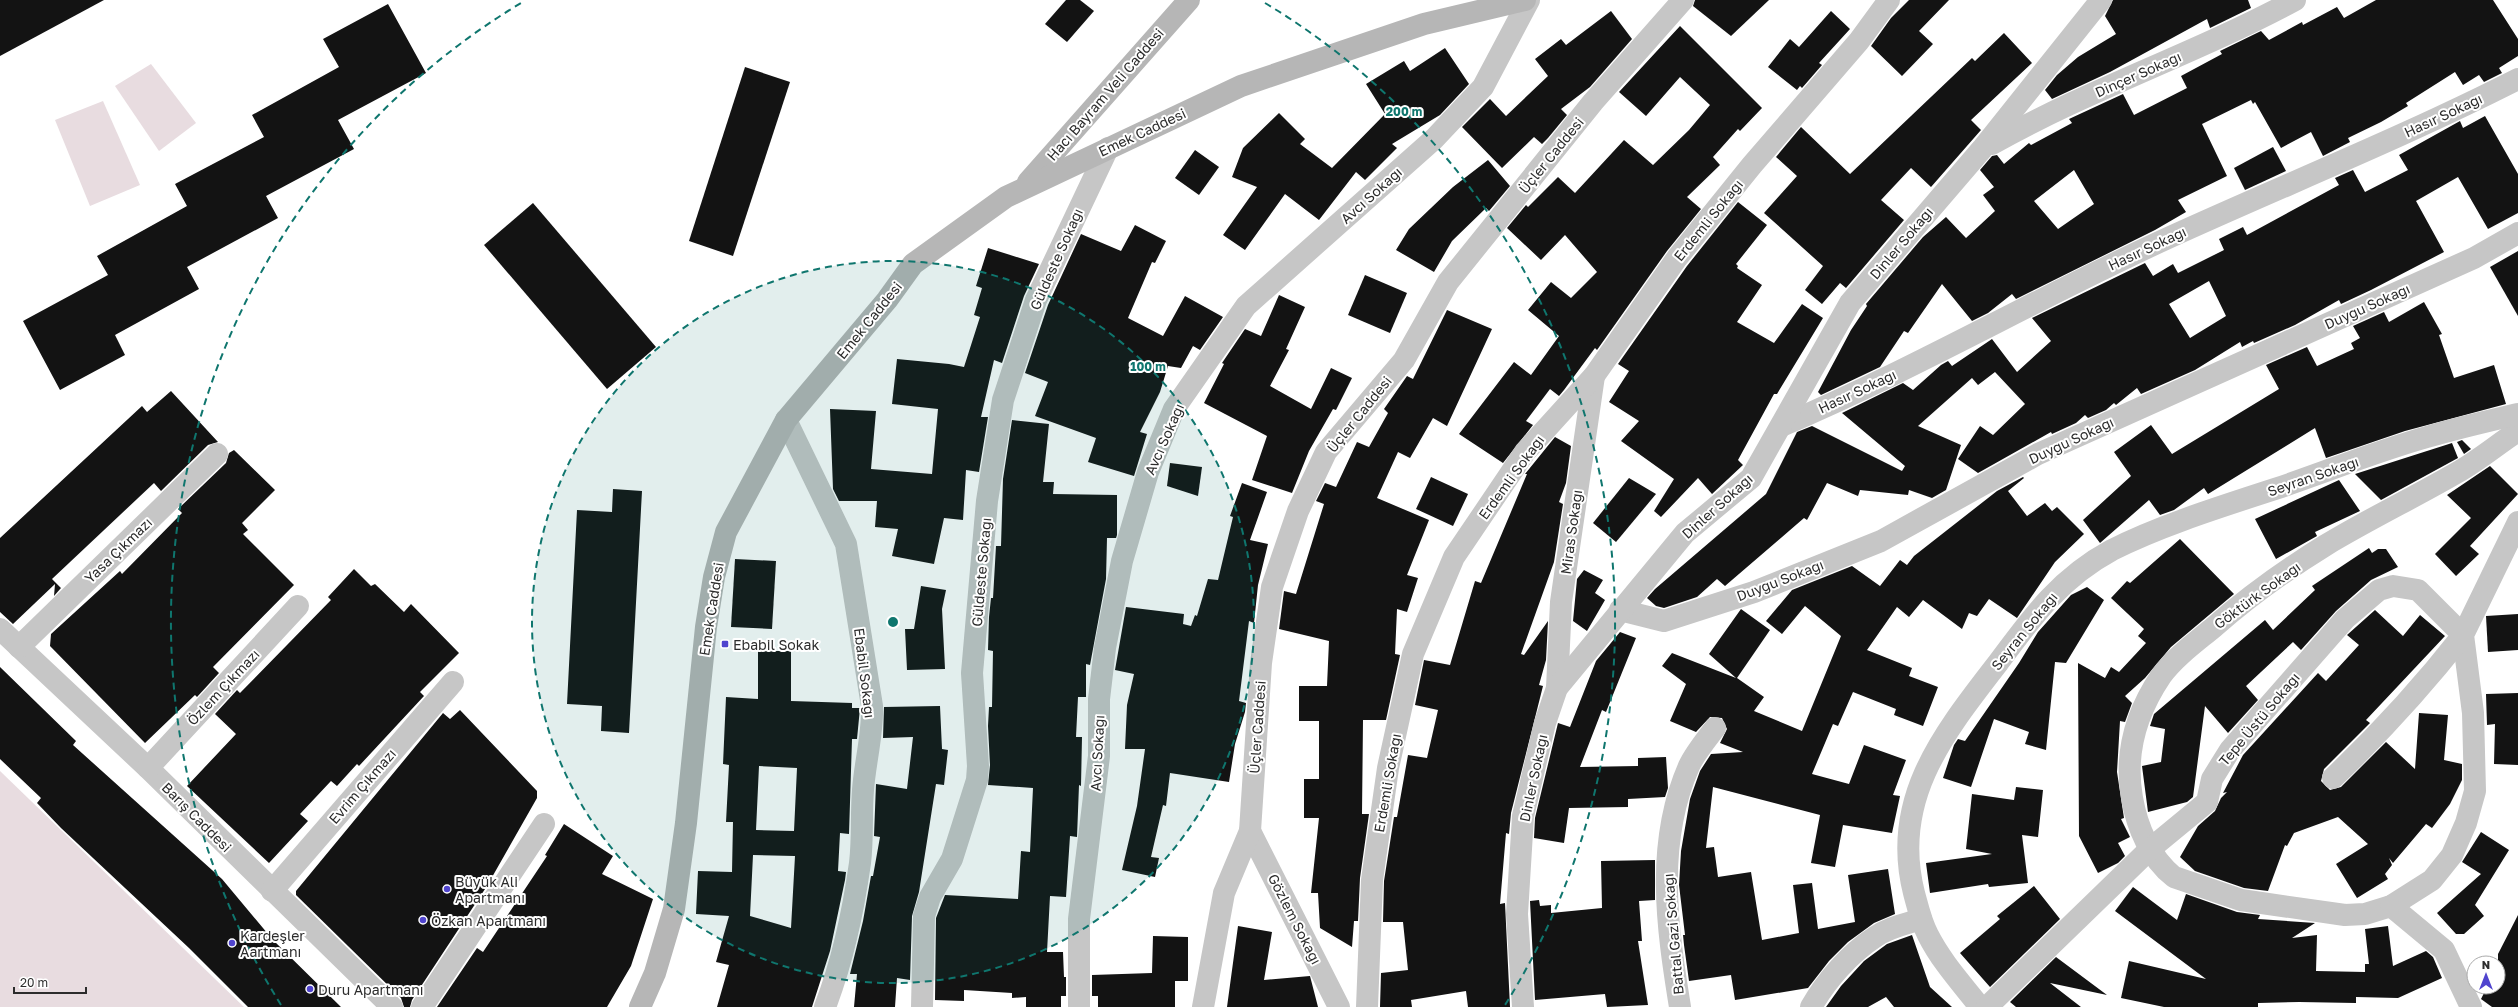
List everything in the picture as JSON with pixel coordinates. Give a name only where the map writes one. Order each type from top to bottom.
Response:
[{"type":"street","name":"Hacı Bayram Veli Caddesi","points":[[1022,189],[1189,0]]},
{"type":"street","name":"Emek Caddesi","points":[[640,1007],[655,973],[674,910],[686,823],[706,627],[721,547],[736,513],[786,420],[887,300],[913,264],[980,214],[1022,189],[1240,86],[1424,24],[1525,0]]},
{"type":"street","name":"Avcı Sokağı","points":[[1079,1007],[1079,919],[1098,763],[1100,699],[1105,648],[1122,561],[1148,472],[1174,409],[1246,306],[1434,139],[1484,87],[1529,0]]},
{"type":"street","name":"Üçler Caddesi","points":[[1203,1007],[1224,893],[1250,831],[1261,663],[1272,587],[1298,511],[1326,452],[1404,360],[1448,282],[1593,102],[1683,0]]},
{"type":"street","name":"Erdemli Sokağı","points":[[1367,1007],[1372,880],[1388,768],[1413,654],[1454,557],[1525,452],[1594,376],[1677,258],[1752,165],[1859,41],[1889,0]]},
{"type":"street","name":"Dinler Sokağı","points":[[1523,1007],[1517,914],[1523,816],[1545,723],[1557,688],[1685,533],[1751,478],[1850,303],[1982,149],[2100,0]]},
{"type":"street","name":"Dinçer Sokağı","points":[[1982,149],[2035,120],[2262,18],[2295,0]]},
{"type":"street","name":"Hasır Sokağı","points":[[1780,426],[1847,398],[2168,238],[2361,152],[2518,79]]},
{"type":"street","name":"Güldeste Sokağı","points":[[922,1007],[924,916],[930,897],[952,859],[977,780],[978,766],[972,672],[987,500],[1003,400],[1036,300],[1108,148]]},
{"type":"street","name":"Duygu Sokağı","points":[[1620,610],[1664,621],[1754,592],[1881,541],[2038,454],[2474,258],[2518,233]]},
{"type":"street","name":"Miras Sokağı","points":[[1557,688],[1561,602],[1594,376]]},
{"type":"street","name":"Seyran Sokağı","points":[[1980,1007],[1939,955],[1921,919],[1911,878],[1909,859],[1909,818],[1914,799],[1934,754],[1961,711],[2046,600],[2065,582],[2112,550],[2226,505],[2426,437],[2518,414]]},
{"type":"street","name":"Ebabil Sokağı","points":[[786,420],[846,544],[872,706],[872,722],[863,789],[860,862],[847,940],[840,969],[825,1007]]},
{"type":"street","name":"Göktürk Sokağı","points":[[2463,635],[2473,713],[2475,791],[2466,823],[2452,855],[2432,880],[2391,906],[2365,914],[2345,915],[2241,900],[2174,877],[2167,872],[2150,849],[2136,819],[2129,768],[2132,737],[2139,715],[2162,675],[2177,658],[2235,608],[2325,545],[2460,471],[2518,431]]},
{"type":"street","name":"Yasa Çıkmazı","points":[[19,647],[216,454]]},
{"type":"street","points":[[2333,778],[2373,740],[2426,682],[2463,635],[2518,522]]},
{"type":"street","name":"Tepe Üstü Sokağı","points":[[1987,1007],[2150,849],[2207,802],[2212,779],[2230,750],[2345,619],[2379,590],[2393,586],[2418,590],[2463,635]]},
{"type":"street","name":"Özlem Çıkmazı","points":[[148,768],[298,606]]},
{"type":"street","name":"Barış Caddesi","points":[[0,629],[148,768],[392,1007]]},
{"type":"street","name":"Evrim Çıkmazı","points":[[272,891],[453,682]]},
{"type":"street","name":"Battal Gazi Sokağı","points":[[1680,1007],[1669,926],[1667,846],[1678,796],[1690,765],[1714,728]]},
{"type":"street","points":[[422,1007],[544,824]]},
{"type":"street","name":"Gözlem Sokağı","points":[[1250,831],[1339,1007]]},
{"type":"street","points":[[2391,906],[2444,950],[2471,1007]]},
{"type":"street","points":[[1811,1007],[1830,978],[1861,948],[1876,936],[1894,927],[1921,919]]},
{"type":"shaded area","points":[[151,64],[196,123],[159,151],[115,86]]},
{"type":"shaded area","points":[[103,101],[140,185],[90,206],[55,120]]},
{"type":"shaded area","points":[[0,771],[244,1007],[0,1007]]},
{"type":"building","points":[[0,0],[104,0],[0,56]]},
{"type":"building","points":[[1066,0],[1080,0],[1094,11],[1067,42],[1045,24]]},
{"type":"building","points":[[1695,0],[1769,0],[1731,36],[1693,6]]},
{"type":"building","points":[[1909,0],[1949,0],[1919,31],[1933,44],[1902,76],[1871,46],[1891,18]]},
{"type":"building","points":[[2113,0],[2248,0],[2251,8],[2210,28],[2207,19],[2110,72],[2052,99],[2045,90],[2057,75],[2078,57],[2116,34],[2105,16]]},
{"type":"building","points":[[2376,0],[2493,0],[2518,39],[2518,56],[2499,68],[2502,73],[2484,82],[2479,75],[2463,85],[2455,72],[2406,103],[2408,106],[2381,122],[2348,138],[2350,142],[2323,156],[2311,132],[2281,148],[2255,102],[2253,104],[2251,100],[2202,124],[2227,176],[2178,200],[2186,212],[2155,230],[2016,299],[2012,294],[1988,313],[1972,321],[1942,284],[1908,333],[1904,331],[1880,367],[1821,395],[1818,392],[1851,330],[1867,306],[1866,304],[1923,237],[1946,217],[1966,238],[1995,211],[1983,195],[1994,187],[1980,170],[1992,156],[1997,155],[2004,164],[2029,143],[2031,145],[2072,123],[2069,119],[2123,94],[2134,115],[2187,88],[2181,76],[2222,54],[2220,51],[2261,31],[2269,40],[2302,22],[2303,25],[2337,7],[2344,18]],"holes":[[[2074,170],[2094,204],[2058,229],[2034,201]]]},
{"type":"building","points":[[388,4],[426,73],[338,120],[354,149],[266,196],[278,218],[187,267],[199,289],[115,335],[125,355],[60,390],[23,321],[108,275],[97,256],[187,206],[175,184],[264,137],[252,115],[339,67],[323,39]]},
{"type":"building","points":[[1611,11],[1632,39],[1590,87],[1561,109],[1567,115],[1542,144],[1534,137],[1502,168],[1462,127],[1490,99],[1506,116],[1548,76],[1535,59],[1561,39],[1566,45]]},
{"type":"building","points":[[1831,11],[1850,29],[1819,63],[1822,65],[1802,88],[1800,86],[1797,90],[1768,67],[1790,39],[1799,47]]},
{"type":"building","points":[[1680,26],[1762,108],[1740,131],[1738,129],[1713,157],[1720,165],[1687,197],[1701,209],[1667,251],[1597,350],[1595,348],[1559,396],[1550,389],[1526,421],[1533,425],[1503,463],[1459,434],[1514,362],[1531,375],[1559,336],[1528,310],[1551,282],[1571,298],[1597,272],[1565,235],[1541,260],[1507,228],[1526,205],[1528,207],[1558,177],[1575,193],[1624,140],[1653,165],[1689,130],[1710,105],[1680,77],[1646,116],[1619,92]]},
{"type":"building","points":[[2004,33],[2032,63],[1971,120],[1981,130],[1931,187],[1911,168],[1881,200],[1904,220],[1846,288],[1840,283],[1822,304],[1805,290],[1823,266],[1764,213],[1797,176],[1776,157],[1801,127],[1850,174],[1972,58],[1975,61]]},
{"type":"building","points":[[1445,48],[1469,84],[1440,115],[1392,144],[1397,148],[1365,180],[1356,172],[1319,220],[1285,194],[1245,250],[1223,235],[1257,187],[1232,177],[1243,148],[1279,113],[1305,139],[1300,144],[1332,168],[1385,114],[1366,84],[1404,61],[1410,71]]},
{"type":"building","points":[[745,67],[790,82],[733,256],[689,241]]},
{"type":"building","points":[[2485,116],[2518,174],[2518,213],[2488,229],[2458,177],[2416,201],[2444,252],[2341,304],[2339,300],[2295,325],[2254,343],[2253,341],[2242,347],[2240,342],[2195,370],[2141,394],[2137,388],[2116,405],[2114,403],[2106,410],[2088,418],[2085,415],[2076,423],[2052,434],[2051,432],[1978,473],[1958,459],[1980,426],[1993,435],[2025,404],[1995,372],[1978,385],[1972,378],[1918,426],[1961,445],[1946,490],[1932,498],[1909,490],[1908,495],[1860,490],[1858,496],[1827,483],[1807,520],[1804,518],[1725,586],[1717,579],[1697,597],[1664,608],[1656,606],[1647,598],[1655,589],[1766,494],[1797,432],[1812,426],[1902,471],[1905,466],[1842,413],[1903,383],[1913,390],[1941,365],[1948,361],[1952,366],[1992,339],[2017,372],[2051,341],[2032,318],[2145,263],[2153,276],[2173,264],[2178,273],[2224,250],[2219,239],[2243,227],[2247,235],[2339,185],[2335,178],[2353,170],[2365,192],[2408,170],[2399,155],[2460,121],[2463,128]],"holes":[[[2209,281],[2226,316],[2190,338],[2169,304]]]},
{"type":"building","points":[[2273,147],[2286,171],[2245,190],[2234,168]]},
{"type":"building","points":[[1195,150],[1219,167],[1199,195],[1175,178]]},
{"type":"building","points":[[1488,160],[1510,186],[1489,211],[1486,208],[1452,241],[1434,272],[1396,250],[1409,229],[1453,187]]},
{"type":"building","points":[[1738,202],[1767,225],[1736,264],[1738,266],[1737,268],[1762,285],[1737,322],[1774,343],[1802,304],[1823,318],[1777,394],[1774,394],[1738,460],[1743,465],[1712,494],[1698,478],[1661,517],[1654,511],[1674,479],[1621,441],[1639,421],[1609,402],[1629,371],[1618,364],[1687,266]]},
{"type":"building","points":[[533,203],[656,347],[607,389],[484,245]]},
{"type":"building","points":[[1135,225],[1166,241],[1155,263],[1152,262],[1128,318],[1163,336],[1185,296],[1223,317],[1200,350],[1193,346],[1181,368],[1168,366],[1160,392],[1140,432],[1147,434],[1134,476],[1088,462],[1096,438],[1035,416],[1048,382],[1025,373],[1048,305],[1081,234],[1121,251]]},
{"type":"building","points":[[988,248],[1039,264],[1024,296],[1002,363],[994,360],[981,417],[988,417],[979,472],[966,470],[963,520],[944,518],[934,564],[892,556],[898,529],[875,527],[877,501],[839,501],[833,489],[830,409],[876,411],[871,469],[932,474],[938,409],[892,404],[897,359],[949,364],[964,367],[980,317],[974,315],[982,288],[976,286]]},
{"type":"building","points":[[2518,251],[2518,316],[2490,267]]},
{"type":"building","points":[[1365,275],[1407,293],[1390,333],[1348,315]]},
{"type":"building","points":[[1279,295],[1305,307],[1286,349],[1289,350],[1270,386],[1311,409],[1331,368],[1352,378],[1336,410],[1333,409],[1309,451],[1292,493],[1252,480],[1267,436],[1204,403],[1224,364],[1222,363],[1245,329],[1261,336]]},
{"type":"building","points":[[2424,302],[2442,334],[2439,335],[2454,378],[2494,365],[2506,404],[2405,431],[2326,458],[2315,428],[2208,494],[2204,488],[2174,510],[2160,515],[2149,500],[2100,543],[2083,520],[2131,476],[2114,452],[2151,425],[2172,454],[2279,389],[2266,365],[2307,347],[2317,366],[2354,349],[2351,343],[2360,338],[2353,326],[2384,312],[2389,322]]},
{"type":"building","points":[[1447,310],[1492,329],[1447,426],[1433,418],[1410,458],[1398,452],[1377,498],[1429,520],[1407,575],[1418,578],[1407,612],[1397,609],[1395,654],[1400,655],[1386,720],[1363,720],[1362,814],[1369,814],[1360,878],[1358,921],[1354,921],[1352,947],[1320,928],[1318,893],[1311,893],[1319,818],[1304,818],[1304,779],[1319,779],[1319,721],[1299,721],[1299,686],[1327,686],[1329,641],[1279,629],[1284,591],[1296,594],[1324,504],[1316,501],[1325,483],[1336,487],[1357,442],[1369,447],[1388,413],[1384,409],[1407,376],[1413,379]]},
{"type":"building","points":[[171,391],[218,442],[208,445],[161,491],[154,483],[52,579],[61,588],[54,596],[55,584],[13,624],[0,612],[0,538],[142,406],[147,412]]},
{"type":"building","points":[[1012,420],[1049,424],[1043,482],[1054,482],[1053,494],[1117,495],[1117,535],[1116,538],[1107,538],[1106,579],[1090,665],[1086,664],[1086,697],[1078,697],[1076,737],[1082,737],[1081,786],[1079,785],[1077,837],[1070,836],[1066,897],[1050,896],[1047,952],[1063,952],[1064,977],[1066,977],[1066,996],[1061,996],[1061,1007],[1026,1007],[1026,997],[1012,998],[1012,993],[964,990],[964,1001],[935,1000],[936,918],[945,895],[1018,899],[1021,851],[1030,852],[1033,788],[988,785],[990,765],[988,726],[989,707],[992,707],[993,651],[988,650],[989,617],[991,598],[993,598],[996,546],[1001,546],[1003,479]]},
{"type":"building","points":[[1555,437],[1571,446],[1566,483],[1559,502],[1563,504],[1554,562],[1521,654],[1524,655],[1548,621],[1546,660],[1539,685],[1543,686],[1511,813],[1509,834],[1506,833],[1500,904],[1505,903],[1510,1007],[1468,1007],[1466,991],[1411,1000],[1412,1007],[1380,1007],[1381,973],[1408,970],[1403,922],[1383,922],[1384,881],[1394,817],[1397,817],[1408,755],[1427,758],[1438,710],[1415,705],[1424,660],[1450,665],[1475,581],[1481,583],[1527,474],[1525,474]]},
{"type":"building","points":[[2462,440],[2471,449],[2464,454],[2457,442]]},
{"type":"building","points":[[2452,443],[2458,458],[2381,500],[2355,474]]},
{"type":"building","points":[[234,450],[275,490],[242,523],[248,530],[243,534],[294,585],[213,667],[219,673],[197,697],[195,695],[145,743],[50,646],[51,634],[120,571],[122,574],[182,513],[178,509],[226,463],[229,453]]},
{"type":"building","points":[[1170,463],[1202,467],[1198,496],[1167,486]]},
{"type":"building","points":[[2490,466],[2518,494],[2470,546],[2479,554],[2456,576],[2435,554],[2471,518],[2447,495]]},
{"type":"building","points":[[1431,477],[1468,494],[1453,526],[1416,509]]},
{"type":"building","points":[[2023,477],[2024,478],[2008,491],[2027,516],[2045,503],[2052,511],[2057,507],[2084,534],[2055,562],[2017,618],[1989,599],[1977,616],[1969,613],[1962,629],[1923,600],[1909,617],[1897,607],[1867,650],[1912,668],[1909,676],[1938,687],[1923,726],[1894,715],[1896,709],[1853,692],[1838,726],[1833,724],[1812,774],[1849,784],[1864,745],[1906,760],[1893,795],[1900,796],[1892,833],[1843,825],[1835,867],[1811,863],[1820,815],[1713,787],[1706,848],[1714,847],[1718,877],[1751,872],[1762,940],[1799,933],[1793,885],[1812,883],[1818,929],[1855,922],[1848,875],[1888,869],[1895,914],[1874,923],[1848,942],[1829,961],[1808,988],[1735,1000],[1731,975],[1689,981],[1684,945],[1683,935],[1685,935],[1679,885],[1681,851],[1690,799],[1700,771],[1711,754],[1743,752],[1720,743],[1727,729],[1722,718],[1710,717],[1696,732],[1670,721],[1686,684],[1662,666],[1672,653],[1736,678],[1709,654],[1741,609],[1770,630],[1737,678],[1764,697],[1754,711],[1802,731],[1841,636],[1805,606],[1782,634],[1766,621],[1792,590],[1852,566],[1880,586],[1900,560],[1907,565],[1914,556],[1997,491]]},
{"type":"building","points":[[1629,478],[1656,494],[1616,542],[1593,523]]},
{"type":"building","points":[[2339,480],[2360,511],[2315,532],[2317,536],[2276,559],[2255,519]]},
{"type":"building","points":[[1242,483],[1267,492],[1250,540],[1268,544],[1258,585],[1254,623],[1249,621],[1239,701],[1246,703],[1245,712],[1235,744],[1229,782],[1170,773],[1166,806],[1163,805],[1151,857],[1159,858],[1155,877],[1122,870],[1137,806],[1145,749],[1125,749],[1127,705],[1134,674],[1115,670],[1126,607],[1184,614],[1183,624],[1191,626],[1195,615],[1197,616],[1208,579],[1218,580],[1233,517],[1230,516]]},
{"type":"building","points":[[613,489],[642,491],[629,733],[601,731],[602,706],[567,704],[577,510],[612,512]]},
{"type":"building","points":[[2180,539],[2234,594],[2171,647],[2145,678],[2125,696],[2132,703],[2125,722],[2120,721],[2117,772],[2124,818],[2121,819],[2130,837],[2118,843],[2125,856],[2118,863],[2098,873],[2079,836],[2078,663],[2105,678],[2111,667],[2119,672],[2146,643],[2138,636],[2144,629],[2111,598],[2127,581],[2130,583]]},
{"type":"building","points":[[2369,548],[2372,553],[2378,549],[2386,549],[2398,567],[2371,580],[2336,611],[2301,650],[2293,642],[2246,686],[2258,700],[2228,733],[2205,706],[2193,797],[2187,802],[2148,812],[2142,766],[2161,762],[2165,729],[2150,726],[2154,714],[2265,620],[2273,630],[2315,590],[2312,586]]},
{"type":"building","points":[[735,559],[776,561],[772,629],[731,627]]},
{"type":"building","points":[[354,569],[371,586],[375,584],[404,612],[411,604],[459,653],[420,692],[424,696],[359,766],[357,764],[337,786],[331,781],[300,814],[308,821],[269,863],[187,786],[236,734],[215,714],[237,690],[240,693],[331,600],[328,597]]},
{"type":"building","points":[[1584,570],[1603,580],[1595,593],[1605,600],[1587,631],[1573,621],[1577,579]]},
{"type":"building","points":[[921,586],[946,590],[942,609],[945,669],[907,670],[905,629],[914,629]]},
{"type":"building","points":[[2087,587],[2104,600],[2066,663],[2055,662],[2046,750],[2025,744],[2029,732],[1994,719],[1971,787],[1943,778],[1954,745],[1958,739],[1965,741],[2019,663],[2038,632],[2071,595]]},
{"type":"building","points":[[2375,610],[2403,636],[2420,615],[2445,636],[2366,720],[2370,723],[2324,769],[2321,781],[2330,790],[2341,787],[2386,742],[2415,769],[2419,713],[2448,715],[2444,760],[2462,764],[2462,780],[2450,804],[2432,828],[2426,824],[2393,863],[2389,858],[2392,865],[2385,874],[2388,879],[2357,898],[2336,864],[2368,844],[2338,817],[2294,833],[2287,846],[2285,845],[2268,891],[2244,888],[2195,871],[2180,857],[2198,826],[2215,811],[2221,798],[2227,792],[2223,793],[2243,755],[2318,673],[2326,681],[2359,645],[2347,635]]},
{"type":"building","points":[[2518,614],[2518,650],[2488,652],[2486,616]]},
{"type":"building","points":[[1620,632],[1636,638],[1606,712],[1602,710],[1580,767],[1638,766],[1638,758],[1666,757],[1668,788],[1665,797],[1628,799],[1628,807],[1569,808],[1564,843],[1534,838],[1535,818],[1558,723],[1570,727],[1596,661]]},
{"type":"building","points":[[758,651],[791,651],[791,701],[852,703],[852,708],[860,708],[857,739],[852,739],[849,834],[840,833],[838,871],[846,872],[845,880],[830,951],[812,1007],[717,1007],[729,965],[716,962],[729,916],[696,914],[698,871],[732,872],[733,822],[726,822],[729,765],[723,764],[726,697],[758,699]],"holes":[[[759,766],[797,768],[794,831],[756,830]],[[753,855],[795,856],[791,928],[750,916]]]},
{"type":"building","points":[[0,667],[76,741],[73,745],[222,879],[273,940],[341,1007],[248,1007],[189,948],[61,828],[37,803],[41,798],[0,759]]},
{"type":"building","points":[[2518,693],[2518,765],[2494,764],[2495,724],[2487,725],[2486,694]]},
{"type":"building","points":[[940,706],[942,749],[948,750],[944,785],[936,784],[919,892],[912,916],[910,980],[897,978],[895,1007],[854,1007],[857,974],[850,974],[863,921],[871,876],[873,876],[880,837],[874,836],[876,784],[907,789],[913,737],[883,738],[884,707]]},
{"type":"building","points":[[460,710],[537,791],[537,798],[487,886],[412,1000],[410,1007],[404,1007],[401,998],[296,895],[296,891],[443,713],[450,719]]},
{"type":"building","points":[[2016,787],[2043,790],[2038,837],[2022,835],[2028,883],[1989,887],[1988,884],[1930,893],[1926,863],[1992,854],[1966,849],[1972,794],[2014,800]]},
{"type":"building","points":[[564,824],[613,856],[602,874],[653,899],[631,966],[607,1007],[437,1007],[477,948],[483,952],[547,856],[545,855]]},
{"type":"building","points":[[2481,832],[2509,850],[2475,905],[2484,916],[2464,934],[2456,934],[2437,913],[2481,874],[2462,862]]},
{"type":"building","points":[[1655,860],[1655,900],[1639,901],[1642,941],[1638,941],[1648,1005],[1607,1007],[1605,994],[1535,1000],[1530,901],[1539,900],[1540,906],[1551,905],[1551,913],[1602,908],[1601,861]]},
{"type":"building","points":[[2034,886],[2060,919],[1990,987],[1960,953],[2000,919],[1997,916]]},
{"type":"building","points":[[2133,887],[2177,920],[2186,894],[2237,912],[2260,915],[2258,919],[2315,923],[2292,938],[2317,935],[2316,971],[2365,972],[2365,964],[2369,964],[2365,929],[2388,926],[2393,966],[2426,951],[2433,957],[2442,978],[2398,998],[2356,997],[2356,1003],[2299,1002],[2258,1003],[2258,1007],[2164,1007],[2121,998],[2129,961],[2206,979],[2115,911]]},
{"type":"building","points":[[2518,915],[2518,1007],[2492,1007],[2481,999],[2483,995],[2506,995],[2506,955],[2498,954]]},
{"type":"building","points":[[1238,926],[1272,932],[1264,980],[1310,976],[1318,1007],[1227,1007]]},
{"type":"building","points":[[1912,935],[1930,987],[1952,1007],[1894,1007],[1886,997],[1868,1007],[1826,1007],[1841,986],[1864,961],[1887,944]]},
{"type":"building","points":[[1153,936],[1188,937],[1188,981],[1175,981],[1175,1007],[1098,1007],[1098,996],[1092,996],[1092,975],[1152,973]]},
{"type":"building","points":[[2056,957],[2107,995],[2050,983],[2081,1007],[2016,1007],[2010,1002]]},
{"type":"place","name":"Ebabil Sokak","points":[[725,644]]},
{"type":"place","name":"Büyük Ali Apartmanı","points":[[447,889]]},
{"type":"place","name":"Özkan Apartmanı","points":[[423,920]]},
{"type":"place","name":"Kardeşler Aartmanı","points":[[232,943]]},
{"type":"place","name":"Duru Apartmanı","points":[[310,989]]}]
